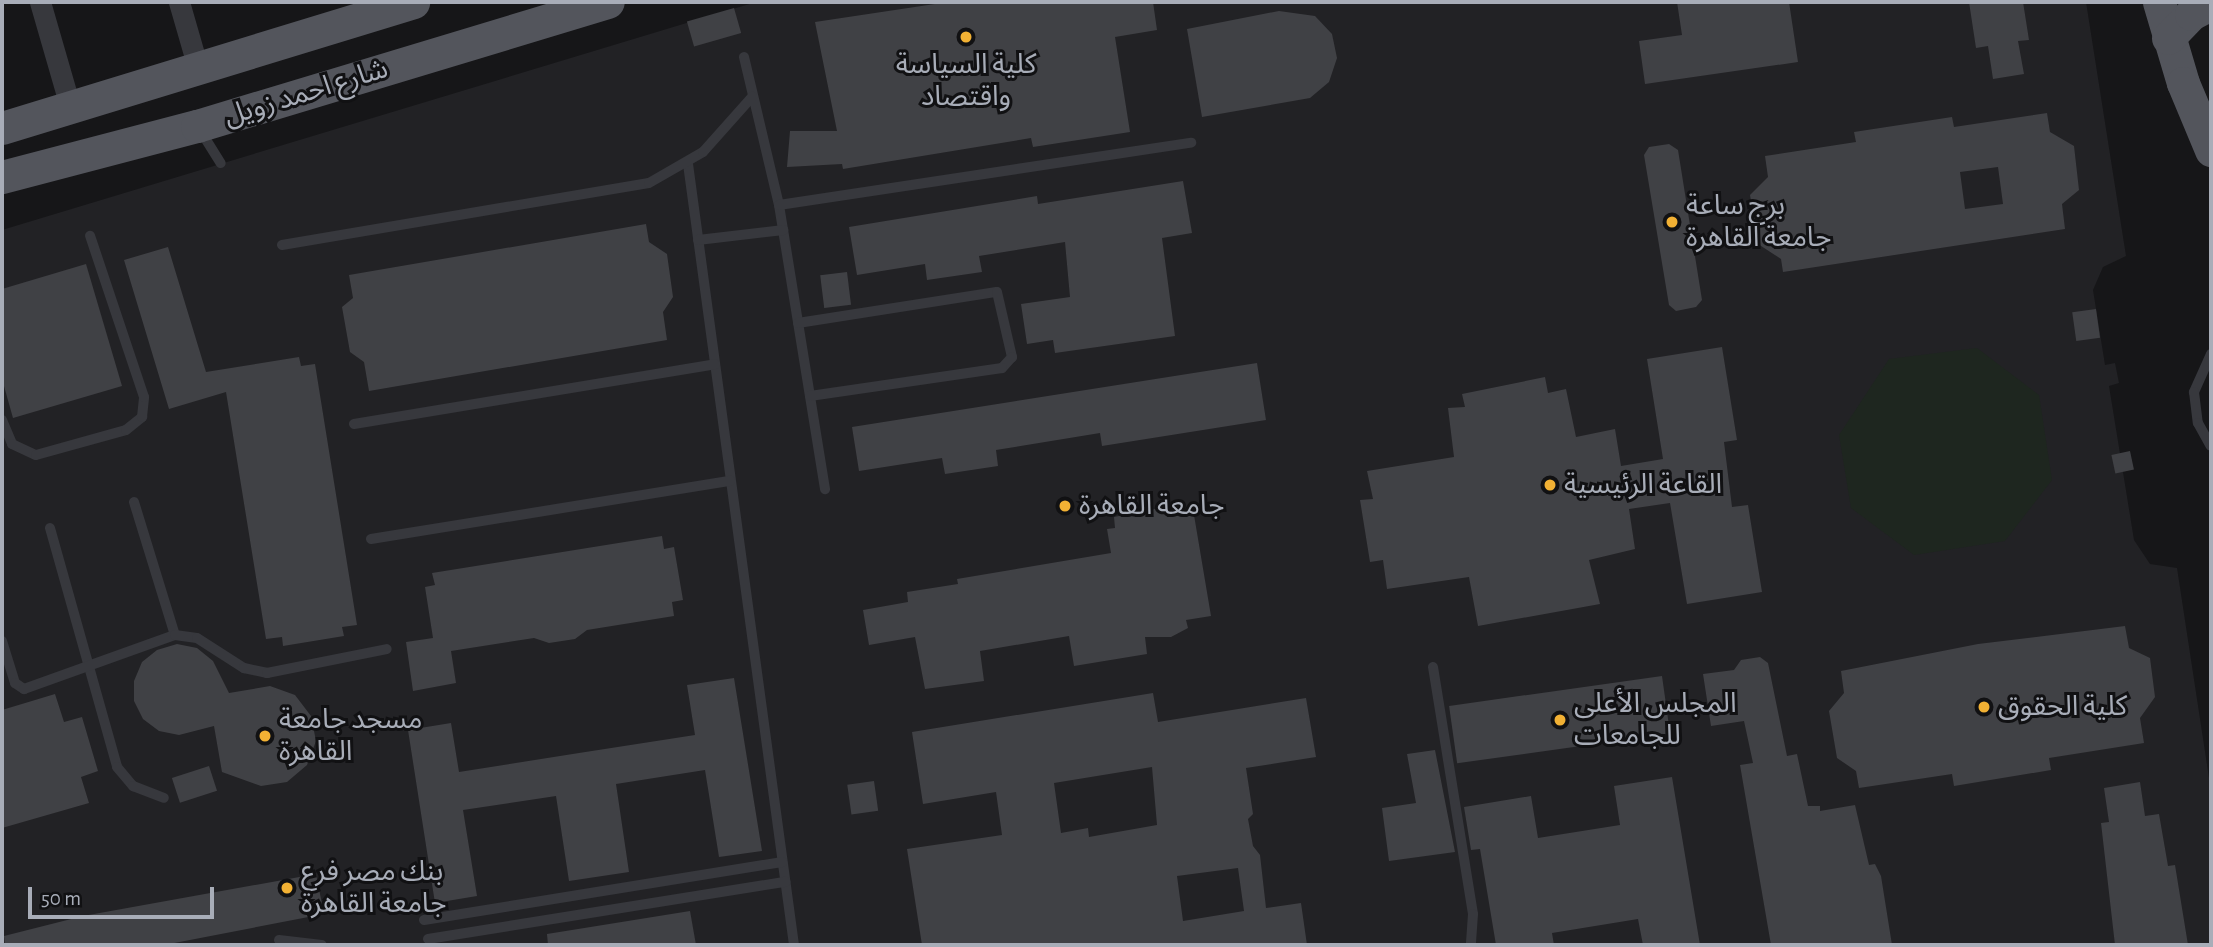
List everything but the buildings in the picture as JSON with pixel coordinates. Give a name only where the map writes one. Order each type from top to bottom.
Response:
[{"type":"main road","name":"شارع احمد زويل","points":[[2,128],[198,68],[346,12],[413,2]]},
{"type":"main road","name":"شارع احمد زويل","points":[[2,177],[197,126],[608,2]]},
{"type":"main road","points":[[2159,2],[2168,38],[2211,150]]},
{"type":"main road","points":[[2168,38],[2190,14],[2211,4]]},
{"type":"street","points":[[40,2],[70,106]]},
{"type":"street","points":[[179,2],[198,68]]},
{"type":"lane","points":[[744,57],[779,205],[825,489]]},
{"type":"lane","points":[[282,245],[628,188],[688,164],[752,97]]},
{"type":"lane","points":[[197,126],[221,163]]},
{"type":"lane","points":[[779,205],[1191,144]]},
{"type":"lane","points":[[688,164],[794,945]]},
{"type":"lane","points":[[698,240],[783,230]]},
{"type":"lane","points":[[2,420],[12,444],[36,455],[126,430],[142,417],[144,397],[90,236]]},
{"type":"lane","points":[[798,323],[997,292],[1012,357],[1002,368],[810,396]]},
{"type":"lane","points":[[2211,354],[2194,392],[2198,423],[2211,446]]},
{"type":"lane","points":[[354,424],[715,364]]},
{"type":"lane","points":[[372,539],[730,481]]},
{"type":"lane","points":[[134,502],[175,635]]},
{"type":"lane","points":[[50,528],[117,767],[133,786],[164,798]]},
{"type":"lane","points":[[2,641],[20,688],[175,635],[197,638],[255,672],[387,649]]},
{"type":"lane","points":[[1433,667],[1473,914],[1471,945]]},
{"type":"lane","points":[[424,920],[782,862]]},
{"type":"lane","points":[[428,939],[785,883]]},
{"type":"lane","points":[[279,940],[322,945]]},
{"type":"shaded area","name":"جامعة القاهرة","points":[[756,2],[2086,2],[2126,256],[2103,267],[2093,290],[2105,365],[2115,363],[2119,383],[2109,386],[2134,540],[2150,564],[2177,568],[2211,791],[2211,945],[2,945],[2,230]]},
{"type":"shaded area","points":[[1977,348],[2039,395],[2052,480],[2005,541],[1914,555],[1851,508],[1839,435],[1889,359]]},
{"type":"place","name":"كلية السياسة واقتصاد","points":[[966,37]]},
{"type":"place","name":"برج ساعة جامعة القاهرة","points":[[1672,222]]},
{"type":"place","name":"القاعة الرئيسية","points":[[1550,485]]},
{"type":"place","name":"جامعة القاهرة","points":[[1065,506]]},
{"type":"place","name":"كلية الحقوق","points":[[1984,707]]},
{"type":"place","name":"المجلس الأعلى للجامعات","points":[[1560,720]]},
{"type":"place","name":"مسجد جامعة القاهرة","points":[[265,736]]},
{"type":"place","name":"بنك مصر فرع جامعة القاهرة","points":[[287,888]]}]
